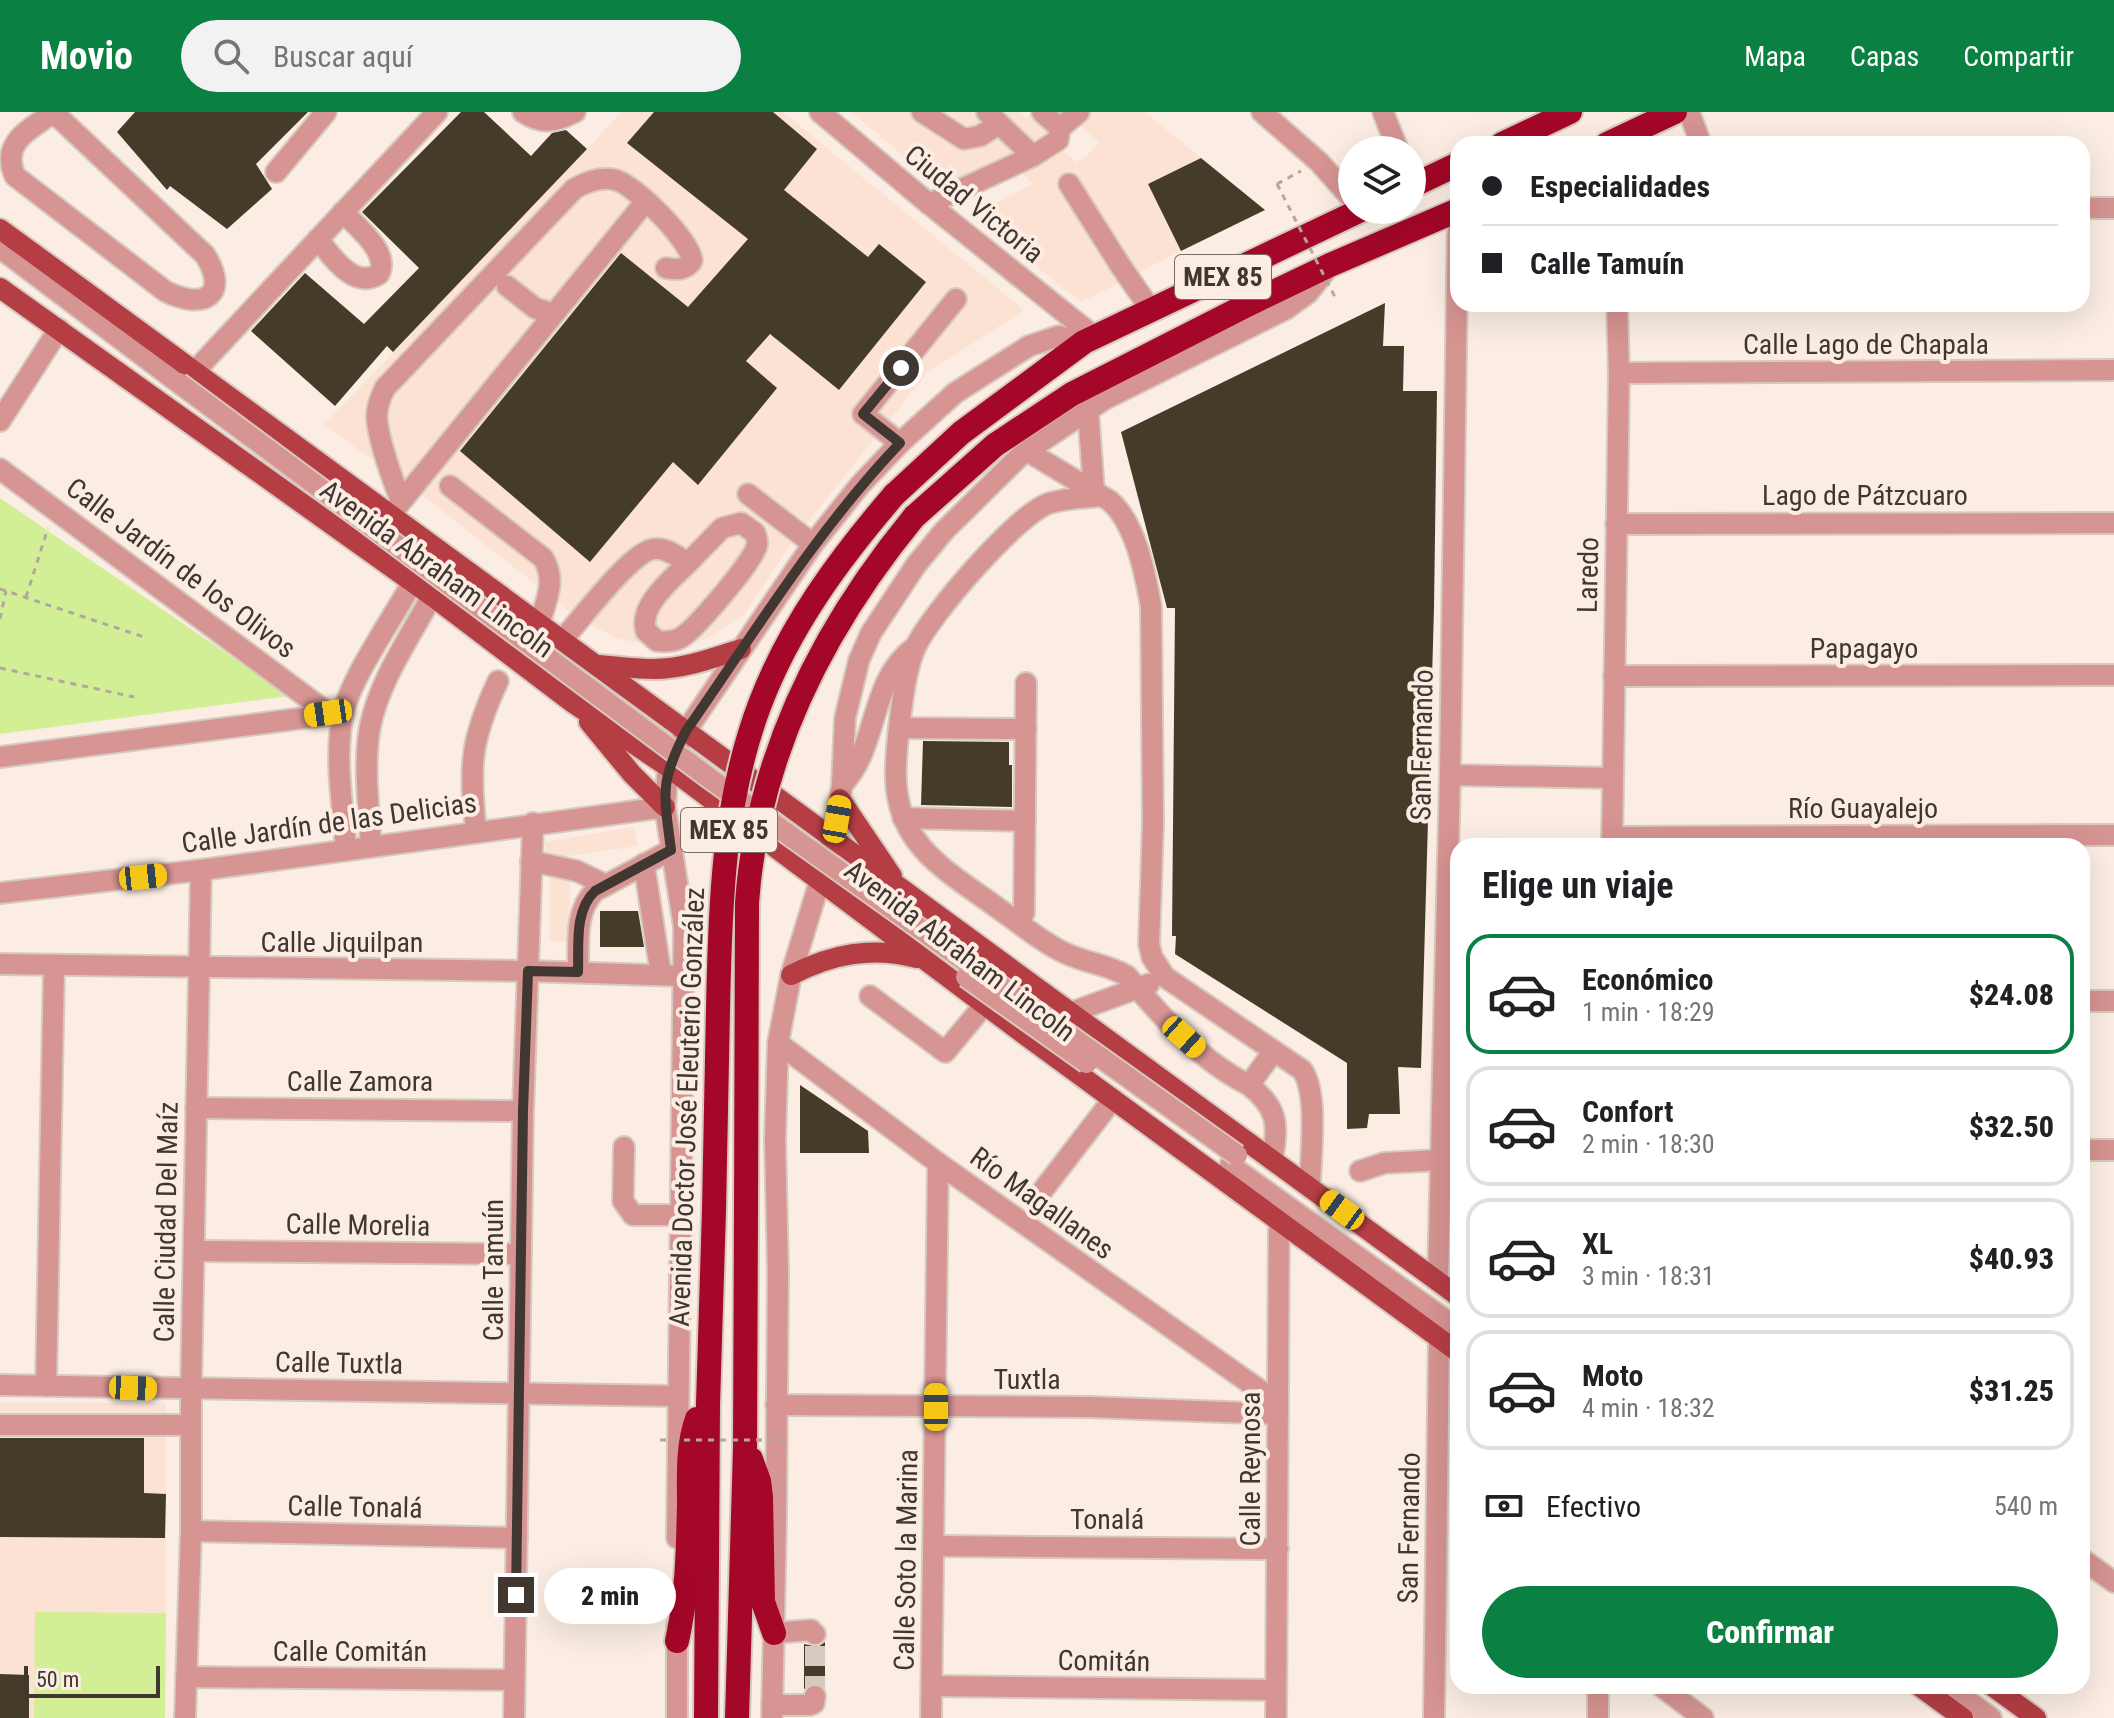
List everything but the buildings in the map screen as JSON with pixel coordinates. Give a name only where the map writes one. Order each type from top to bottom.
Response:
[{"type":"highway","points":[[1626,136],[1675,112]]},
{"type":"highway","points":[[1518,136],[1563,114]]},
{"type":"highway","points":[[1426,179],[1450,168]]},
{"type":"highway","name":"MEX 85","points":[[1330,265],[1450,213]]},
{"type":"highway","name":"MEX 85","points":[[1089,339],[1338,221]]},
{"type":"highway","name":"Avenida Doctor José Eleuterio González","points":[[737,1718],[745,1448],[747,903],[760,808],[780,745],[813,668],[867,577],[914,517],[995,445],[1026,422],[1141,357],[1330,265]]},
{"type":"highway","name":"Avenida Doctor José Eleuterio González","points":[[706,1718],[708,1404],[723,870],[752,729],[778,664],[806,611],[860,534],[894,495],[961,433],[1089,339]]},
{"type":"highway","points":[[677,1641],[686,1574],[691,1445],[697,1420],[708,1404]]},
{"type":"highway","points":[[745,1448],[759,1481],[763,1602],[774,1633]]},
{"type":"main road","points":[[0,229],[183,382],[397,508],[539,624],[1450,1290]]},
{"type":"main road","name":"Avenida Abraham Lincoln","points":[[0,288],[432,596],[573,703],[668,767],[1017,1029],[1450,1346]]},
{"type":"main road","points":[[597,665],[663,668],[696,663],[741,649]]},
{"type":"main road","points":[[573,703],[632,774],[665,807]]},
{"type":"main road","points":[[841,792],[901,889]]},
{"type":"main road","points":[[791,975],[813,964],[859,953],[898,953],[928,961]]},
{"type":"main road","points":[[985,1004],[1008,994],[1009,968]]},
{"type":"main road","points":[[1017,1029],[1022,1016],[1033,1003],[1063,1007]]},
{"type":"main road","points":[[1930,1694],[1963,1718]]},
{"type":"main road","points":[[2003,1694],[2036,1718]]},
{"type":"street","points":[[53,112],[205,255],[212,275],[209,298],[203,301],[187,300],[165,291],[15,176],[7,160],[10,146],[53,112]]},
{"type":"street","points":[[276,172],[326,112]]},
{"type":"street","points":[[183,382],[437,112]]},
{"type":"street","points":[[523,112],[541,122],[562,119],[575,112]]},
{"type":"street","name":"Ciudad Victoria","points":[[820,112],[1089,339]]},
{"type":"street","points":[[922,112],[964,139],[980,136],[993,118],[1033,156]]},
{"type":"street","points":[[1042,112],[1060,128]]},
{"type":"street","points":[[929,204],[1033,156],[1058,140],[1060,128],[1079,112]]},
{"type":"street","points":[[1262,112],[1319,162],[1338,183]]},
{"type":"street","points":[[1383,112],[1392,136]]},
{"type":"street","points":[[1689,112],[1698,136]]},
{"type":"street","points":[[397,508],[377,419],[378,402],[385,388],[574,189],[589,182],[610,179],[626,184],[646,201],[684,243],[693,258],[690,265],[682,268],[666,268]]},
{"type":"street","points":[[1069,184],[1151,310]]},
{"type":"street","points":[[397,508],[646,201]]},
{"type":"street","points":[[2090,208],[2114,208]]},
{"type":"street","points":[[318,239],[356,278],[369,279],[379,274],[382,263],[376,249],[343,212]]},
{"type":"street","points":[[0,248],[709,778],[1233,1160],[1450,1323]]},
{"type":"street","points":[[0,263],[183,382]]},
{"type":"street","points":[[815,1696],[814,1703],[810,1705],[772,1711],[778,1043],[791,975],[833,838],[841,792],[845,718],[859,660],[871,633],[897,591],[935,542],[985,489],[1027,451],[1088,410],[1138,382],[1286,309],[1308,293],[1330,265]]},
{"type":"street","points":[[507,286],[535,308],[554,314]]},
{"type":"street","points":[[900,443],[863,414],[956,299]]},
{"type":"street","name":"San Fernando","points":[[1438,1281],[1457,312]]},
{"type":"street","name":"Laredo","points":[[1612,838],[1617,312]]},
{"type":"street","points":[[0,421],[59,329]]},
{"type":"street","points":[[677,1718],[677,1396],[684,927],[665,807],[668,767],[686,731],[813,544],[860,485],[900,443],[955,393],[1029,346],[1059,336],[1089,339]]},
{"type":"street","name":"Calle Lago de Chapala","points":[[1619,373],[2114,370]]},
{"type":"street","points":[[1088,410],[1098,494]]},
{"type":"street","points":[[1027,451],[1118,508],[1126,523],[1151,606],[1153,823],[1149,944],[1152,957],[1165,977],[1302,1070],[1309,1084],[1310,1188]]},
{"type":"street","name":"Calle Jardín de los Olivos","points":[[0,469],[336,713]]},
{"type":"street","points":[[450,486],[548,565],[551,582],[539,624]]},
{"type":"street","points":[[748,494],[813,544]]},
{"type":"street","points":[[841,792],[861,758],[887,678],[903,656],[916,646],[962,584],[1022,521],[1047,504],[1098,494]]},
{"type":"street","points":[[741,523],[755,533],[755,549],[695,625],[676,640],[657,641],[646,631],[644,619],[654,600],[688,563],[729,524],[741,523]]},
{"type":"street","name":"Lago de Pátzcuaro","points":[[1616,524],[2114,523]]},
{"type":"street","points":[[562,640],[637,556],[655,548],[688,563]]},
{"type":"street","points":[[346,850],[336,713],[412,583]]},
{"type":"street","points":[[371,846],[367,763],[371,723],[388,678],[432,596]]},
{"type":"street","points":[[916,646],[905,682],[895,776],[903,818],[914,838],[928,855],[1031,932],[1079,960],[1118,970],[1127,976],[1172,1026],[1249,1085],[1266,1102],[1276,1121],[1272,1160]]},
{"type":"street","points":[[367,663],[388,678]]},
{"type":"street","name":"Papagayo","points":[[1614,676],[2114,675]]},
{"type":"street","points":[[476,831],[471,780],[475,741],[479,723],[498,681]]},
{"type":"street","points":[[1024,913],[1026,683]]},
{"type":"street","points":[[0,757],[336,713]]},
{"type":"street","points":[[899,728],[1026,729]]},
{"type":"street","points":[[340,762],[367,763]]},
{"type":"street","points":[[1450,775],[1613,778]]},
{"type":"street","name":"Calle Jardín de las Delicias","points":[[0,893],[201,870],[665,807]]},
{"type":"street","points":[[903,818],[1025,821]]},
{"type":"street","name":"Calle Tamuín","points":[[514,1718],[523,1111],[533,823]]},
{"type":"street","name":"Río Guayalejo","points":[[1863,838],[2114,835]]},
{"type":"street","points":[[578,972],[581,915],[585,901],[606,885],[671,850]]},
{"type":"street","points":[[531,861],[577,871],[606,885]]},
{"type":"street","points":[[644,864],[661,975]]},
{"type":"street","name":"Calle Ciudad Del Maíz","points":[[185,1718],[191,1531],[201,870]]},
{"type":"street","name":"Calle Jiquilpan","points":[[0,964],[684,976]]},
{"type":"street","points":[[46,1386],[54,965]]},
{"type":"street","points":[[1063,1007],[1139,990],[1165,977]]},
{"type":"street","points":[[870,996],[945,1052],[985,1004]]},
{"type":"street","points":[[2090,1001],[2114,1001]]},
{"type":"street","name":"Río Magallanes","points":[[778,1043],[938,1163],[1278,1408]]},
{"type":"street","points":[[1249,1085],[1273,1052]]},
{"type":"street","points":[[1043,1190],[1113,1099]]},
{"type":"street","name":"Calle Zamora","points":[[196,1108],[523,1111]]},
{"type":"street","points":[[624,1147],[623,1201],[633,1215],[680,1215]]},
{"type":"street","points":[[2090,1150],[2114,1150]]},
{"type":"street","points":[[1233,1160],[1450,1310]]},
{"type":"street","points":[[1360,1171],[1384,1163],[1441,1160]]},
{"type":"street","name":"Calle Soto la Marina","points":[[931,1718],[938,1163]]},
{"type":"street","name":"Calle Reynosa","points":[[1276,1718],[1279,1219]]},
{"type":"street","name":"Calle Morelia","points":[[195,1251],[521,1254]]},
{"type":"street","name":"San Fernando","points":[[1434,1718],[1439,1338]]},
{"type":"street","name":"Calle Tuxtla","points":[[0,1385],[677,1396]]},
{"type":"street","name":"Tuxtla","points":[[776,1405],[1278,1408]]},
{"type":"street","points":[[0,1425],[191,1425]]},
{"type":"street","name":"Calle Tonalá","points":[[191,1531],[517,1538]]},
{"type":"street","name":"Tonalá","points":[[935,1546],[1278,1549]]},
{"type":"street","points":[[2090,1565],[2114,1582]]},
{"type":"street","points":[[774,1633],[805,1630],[815,1634]]},
{"type":"street","name":"Calle Comitán","points":[[186,1677],[514,1680]]},
{"type":"street","name":"Comitán","points":[[932,1686],[1276,1690]]},
{"type":"street","points":[[1598,1694],[1598,1718]]},
{"type":"street","points":[[1672,1694],[1703,1718]]},
{"type":"street","points":[[1959,1694],[1991,1718]]},
{"type":"street","points":[[1975,1694],[2007,1718]]},
{"type":"path","points":[[1319,162],[1277,184],[1335,297]]},
{"type":"path","points":[[26,597],[54,509]]},
{"type":"path","points":[[0,589],[144,637]]},
{"type":"path","points":[[0,619],[6,591]]},
{"type":"path","points":[[0,668],[134,697]]},
{"type":"path","points":[[660,1440],[791,1440]]},
{"type":"shaded area","points":[[622,112],[783,112],[1024,310],[927,373],[792,542],[744,615],[706,639],[662,648],[616,638],[576,616],[421,494],[324,425]]},
{"type":"shaded area","points":[[852,112],[1019,112],[1026,117],[1037,112],[1145,112],[1201,158],[1148,184],[1181,251],[1081,302],[972,216],[1033,184],[1011,162],[944,191]],"holes":[[[1077,123],[1099,142],[1087,156],[1076,162],[1049,139]]]},
{"type":"shaded area","points":[[634,827],[638,846],[547,859],[545,842]]},
{"type":"shaded area","points":[[550,874],[569,875],[571,941],[550,941]]},
{"type":"shaded area","points":[[0,1403],[166,1403],[165,1718],[0,1718]]},
{"type":"green space","points":[[0,498],[289,696],[0,734]]},
{"type":"green space","points":[[35,1612],[166,1613],[165,1718],[34,1718]]},
{"type":"tunnel","points":[[815,1634],[815,1696]]},
{"type":"route","points":[[516,1595],[528,971],[578,972],[581,915],[585,901],[595,891],[671,850],[664,788],[673,756],[686,731],[820,536],[860,485],[900,443],[863,414],[901,368]]}]
